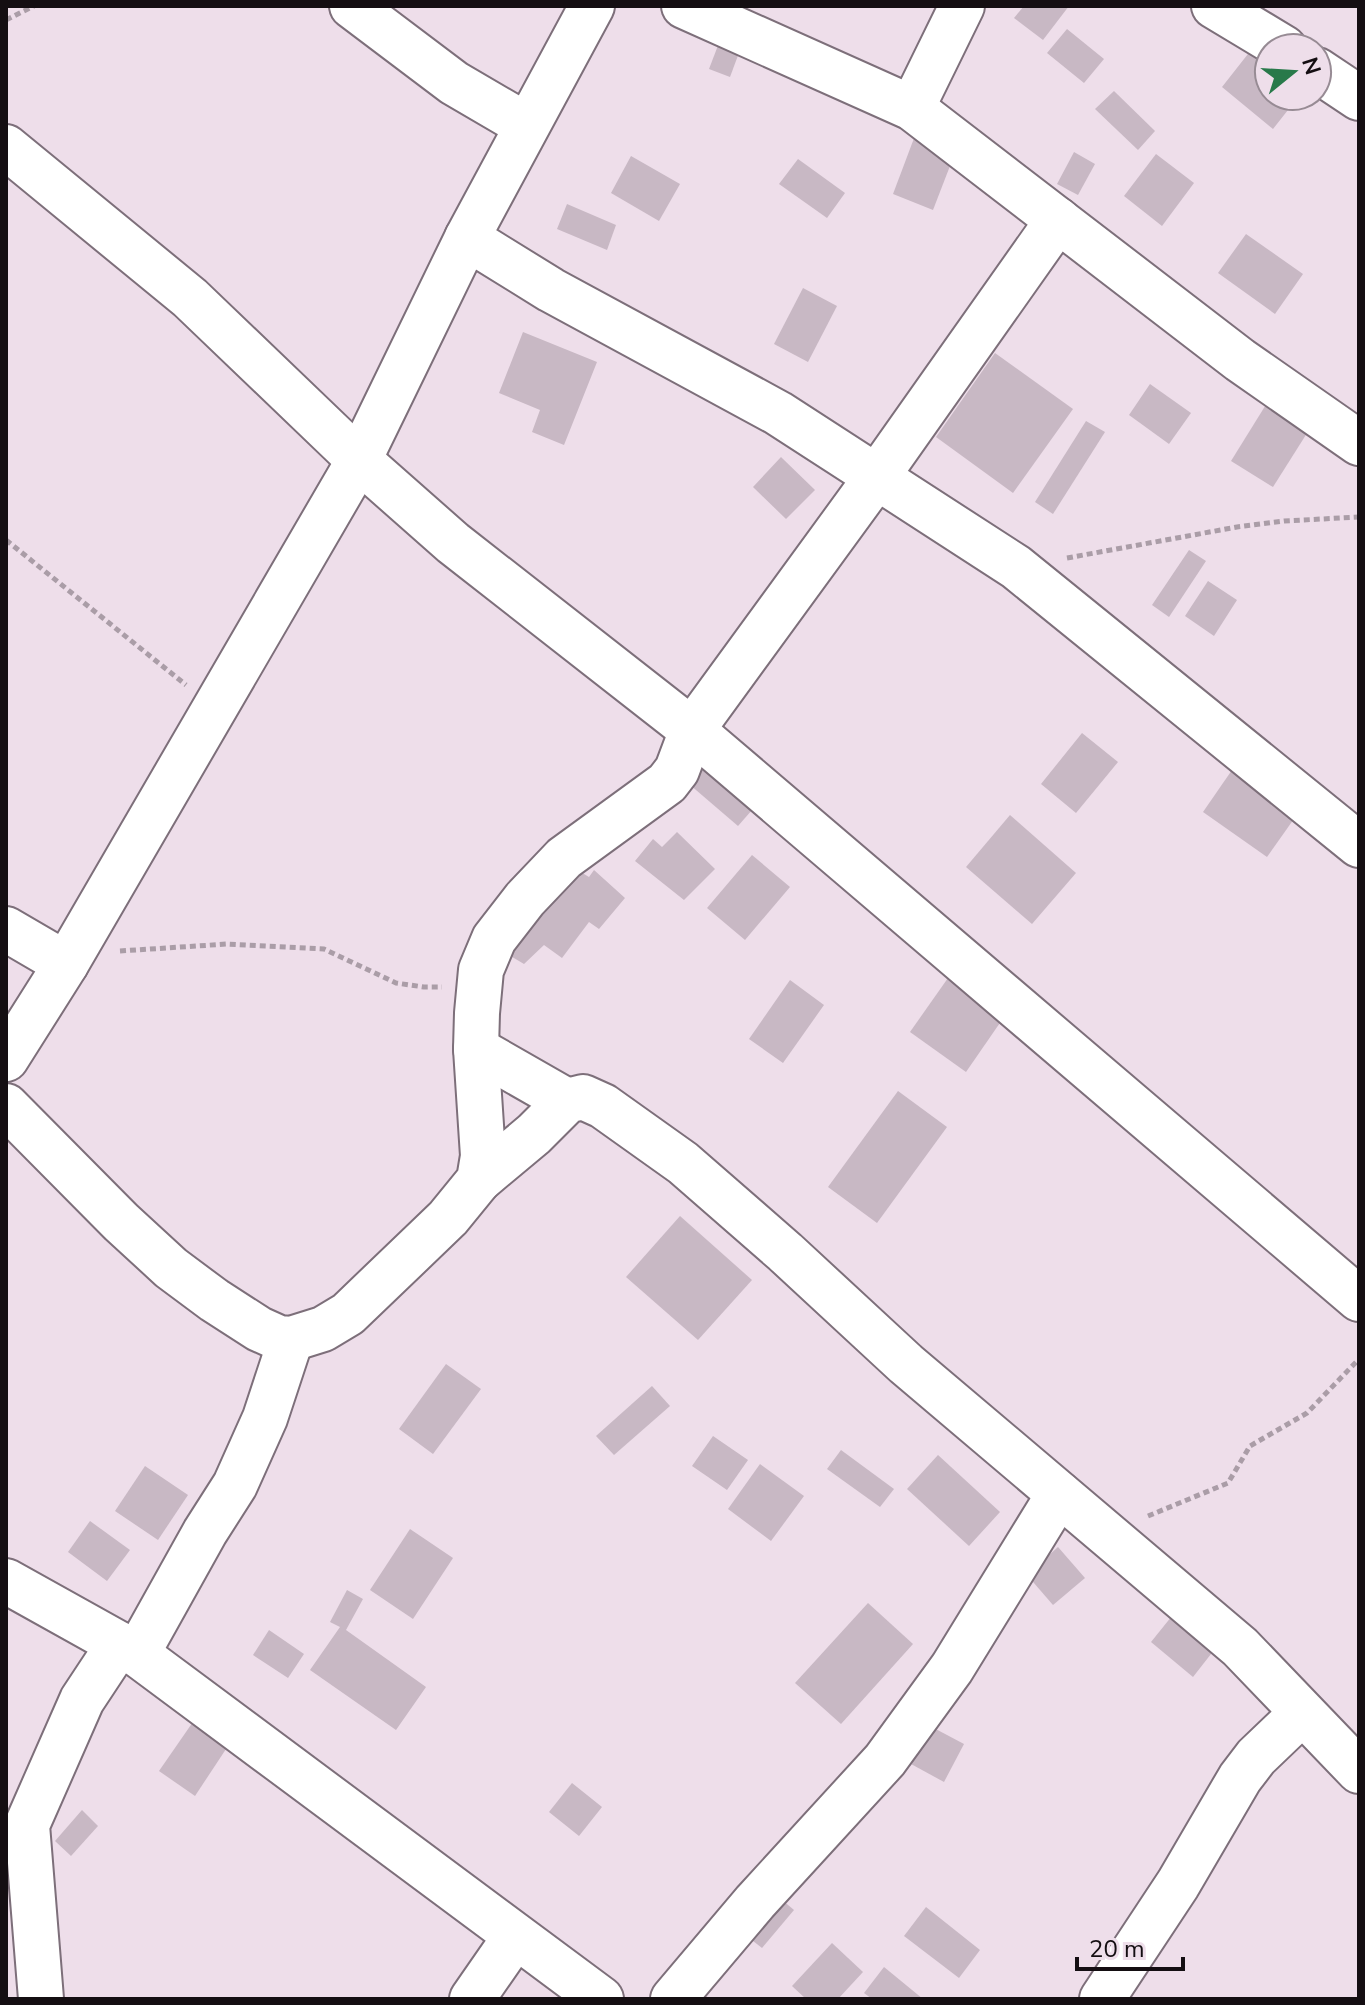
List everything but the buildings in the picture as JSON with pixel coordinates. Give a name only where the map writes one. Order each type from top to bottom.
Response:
[{"type":"street","points":[[352,6],[454,83],[526,125]]},
{"type":"street","points":[[6,1059],[69,959],[359,460],[467,238],[592,6]]},
{"type":"street","points":[[684,6],[912,108],[1240,360],[1359,443]]},
{"type":"street","points":[[912,108],[962,6]]},
{"type":"street","points":[[1214,6],[1257,32]]},
{"type":"street","points":[[1333,81],[1359,98]]},
{"type":"street","points":[[6,147],[190,298],[359,460],[465,553],[692,730],[1359,1299]]},
{"type":"street","points":[[479,1180],[483,1146],[476,1049],[480,985],[487,951],[502,926],[564,858],[667,783],[682,759],[692,730],[878,475],[1058,220]]},
{"type":"street","points":[[467,238],[551,290],[778,413],[1016,567],[1359,845]]},
{"type":"street","points":[[6,929],[69,959]]},
{"type":"street","points":[[476,1049],[567,1101]]},
{"type":"street","points":[[6,1106],[171,1268],[259,1329],[279,1338],[291,1339],[323,1329],[348,1314],[448,1218],[479,1180],[534,1134],[567,1101],[578,1096],[589,1098],[683,1163],[906,1364],[1240,1647],[1359,1771]]},
{"type":"street","points":[[41,1999],[27,1825],[82,1700],[128,1649],[235,1485],[265,1418],[291,1339]]},
{"type":"street","points":[[673,1999],[774,1880],[885,1760],[952,1668],[1059,1494]]},
{"type":"street","points":[[6,1581],[128,1649],[601,1999]]},
{"type":"street","points":[[1102,1999],[1178,1884],[1240,1778],[1256,1757],[1302,1713]]},
{"type":"street","points":[[472,1999],[515,1937]]},
{"type":"path","points":[[6,20],[34,6]]},
{"type":"path","points":[[1016,567],[1237,527],[1359,517]]},
{"type":"path","points":[[6,540],[214,707]]},
{"type":"path","points":[[69,959],[227,944],[309,947],[324,949],[396,983],[424,987],[480,985]]},
{"type":"path","points":[[1110,1538],[1146,1517],[1225,1485],[1242,1463],[1250,1446],[1307,1413],[1359,1359]]}]
